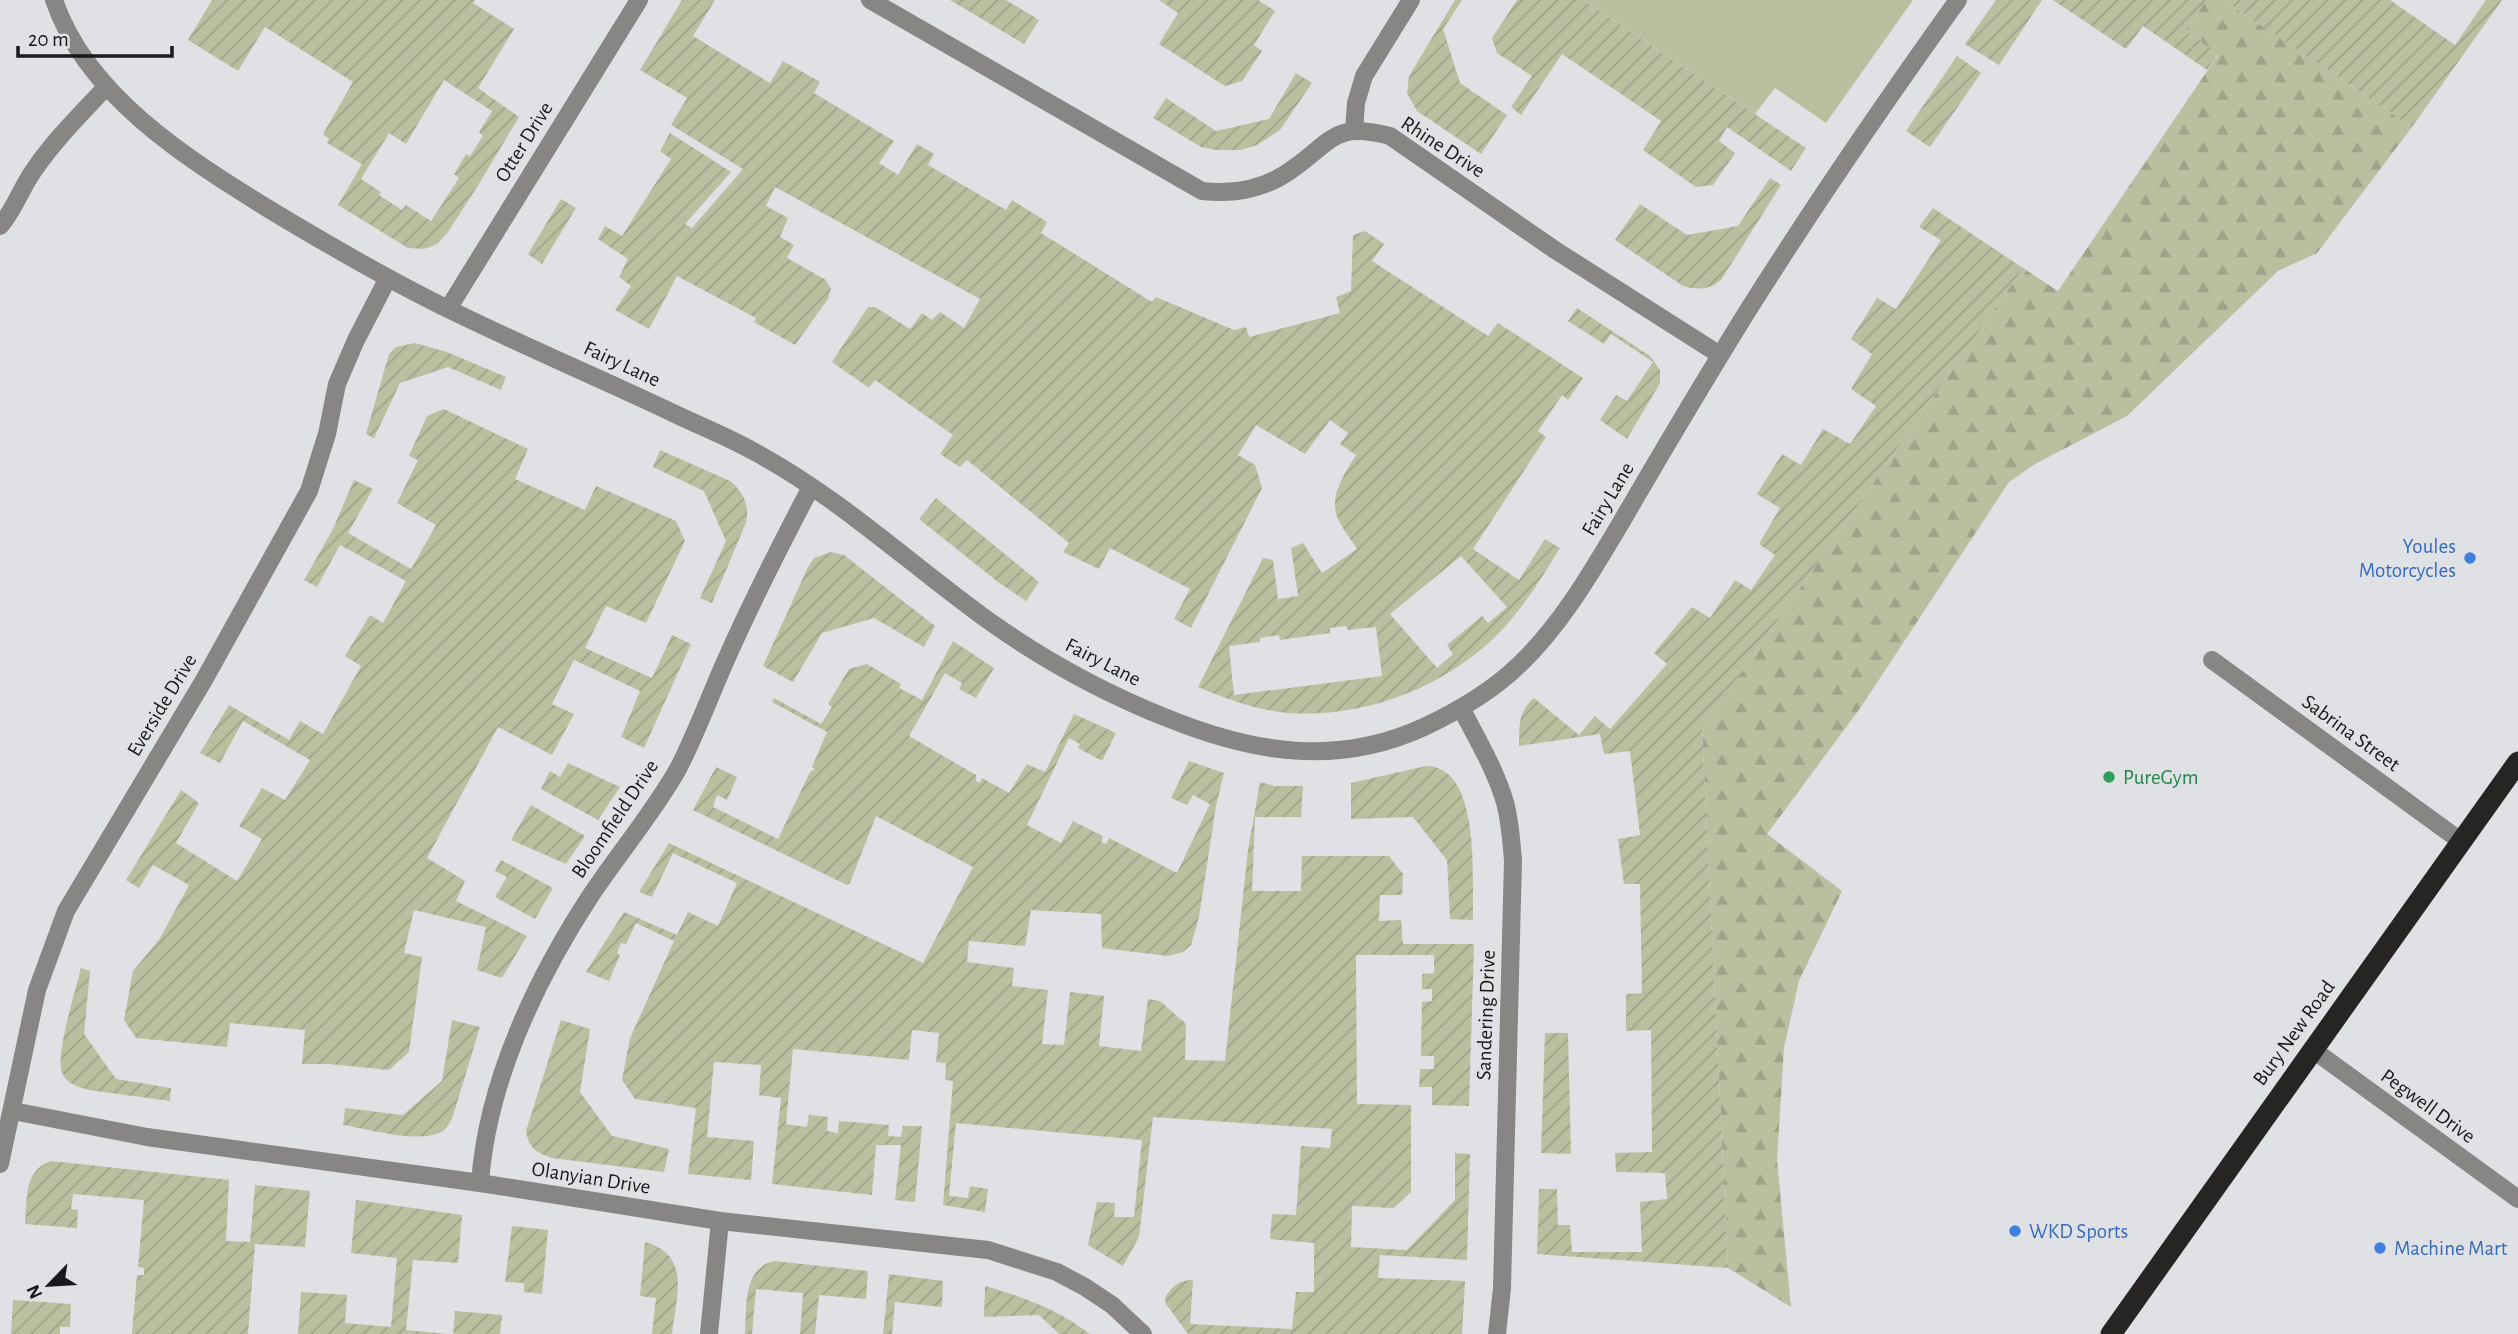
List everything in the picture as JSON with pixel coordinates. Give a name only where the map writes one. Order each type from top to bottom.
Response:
[{"type":"highway","name":"Bury New Road","points":[[2111,1334],[2518,762]]},
{"type":"street","name":"Fairy Lane","points":[[54,0],[68,36],[81,57],[106,87],[168,141],[207,170],[307,232],[448,309],[755,452],[811,486],[890,543],[987,619],[1038,654],[1102,689],[1164,717],[1248,744],[1290,752],[1339,750],[1384,741],[1420,729],[1461,708],[1520,664],[1575,597],[1720,355],[1860,137],[1958,0]]},
{"type":"street","name":"Otter Drive","points":[[448,309],[639,0]]},
{"type":"street","name":"Rhine Drive","points":[[870,0],[1202,191],[1238,192],[1260,186],[1293,169],[1326,140],[1354,131],[1371,131],[1390,136],[1555,250],[1720,355]]},
{"type":"street","points":[[1354,131],[1356,103],[1364,76],[1411,0]]},
{"type":"street","points":[[0,226],[18,201],[32,172],[57,138],[106,87]]},
{"type":"street","name":"Everside Drive","points":[[0,1164],[37,990],[66,911],[204,680],[309,491],[327,434],[337,384],[388,278]]},
{"type":"street","name":"Bloomfield Drive","points":[[480,1183],[481,1161],[493,1109],[510,1054],[532,998],[559,946],[590,897],[676,771],[753,602],[811,486]]},
{"type":"street","name":"Sabrina Street","points":[[2213,660],[2462,842]]},
{"type":"street","name":"Sandering Drive","points":[[1461,708],[1504,797],[1513,860],[1502,1288],[1497,1334]]},
{"type":"street","name":"Pegwell Drive","points":[[2312,1049],[2518,1199]]},
{"type":"street","name":"Olanyian Drive","points":[[13,1111],[147,1137],[480,1183],[720,1221],[988,1250],[1057,1272],[1112,1305],[1143,1334]]},
{"type":"street","points":[[709,1334],[720,1221]]},
{"type":"green space","points":[[212,0],[475,0],[473,3],[514,29],[478,88],[519,117],[448,232],[437,244],[424,249],[408,248],[338,205],[362,164],[327,143],[329,139],[323,134],[353,82],[265,27],[238,71],[188,40]],"holes":[[[444,80],[492,111],[479,132],[483,136],[470,156],[466,154],[454,174],[459,178],[431,221],[406,205],[402,210],[361,179],[389,133],[406,144]]]},
{"type":"green space","points":[[682,0],[715,0],[693,36],[770,83],[783,61],[820,82],[814,93],[894,141],[879,163],[898,175],[917,144],[934,154],[928,165],[1006,210],[1012,200],[1047,222],[1041,233],[1152,302],[1156,297],[1234,330],[1246,327],[1249,337],[1340,313],[1336,297],[1351,291],[1353,235],[1365,231],[1384,244],[1372,261],[1488,336],[1498,323],[1583,378],[1568,400],[1562,395],[1538,431],[1546,437],[1473,549],[1519,580],[1545,539],[1560,548],[1538,584],[1494,638],[1448,673],[1394,698],[1366,707],[1308,714],[1258,708],[1198,687],[1263,558],[1273,560],[1278,599],[1298,596],[1291,548],[1303,543],[1322,573],[1357,549],[1335,511],[1339,486],[1356,455],[1340,444],[1348,433],[1330,420],[1305,454],[1256,425],[1238,455],[1255,465],[1262,488],[1191,628],[1174,619],[1190,589],[1110,548],[1099,569],[1063,552],[1069,543],[967,460],[960,467],[940,454],[953,435],[875,380],[869,388],[832,362],[868,307],[875,307],[910,329],[922,313],[932,320],[940,312],[964,328],[980,299],[775,187],[766,206],[788,218],[780,237],[794,245],[787,258],[826,280],[831,289],[828,299],[795,345],[754,322],[756,318],[677,276],[649,329],[615,310],[631,286],[619,277],[628,259],[598,239],[605,226],[622,236],[671,159],[660,151],[670,133],[731,172],[685,224],[692,228],[743,169],[671,125],[687,98],[640,70]],"holes":[[[1461,556],[1507,607],[1488,623],[1482,616],[1447,645],[1453,654],[1437,668],[1390,614]],[[1346,626],[1348,630],[1376,627],[1382,676],[1234,695],[1229,646],[1260,642],[1260,638],[1279,635],[1280,640],[1330,633],[1330,628]]]},
{"type":"green space","points":[[950,0],[1006,0],[1039,20],[1024,44]]},
{"type":"green space","points":[[1159,0],[1258,0],[1275,11],[1254,45],[1262,51],[1242,81],[1225,86],[1159,44],[1178,13]]},
{"type":"green space","points":[[1455,0],[1462,0],[1443,29],[1460,83],[1507,115],[1481,154],[1417,111],[1407,93],[1409,76]]},
{"type":"green space","points":[[1517,0],[1583,0],[1806,148],[1791,171],[1727,127],[1719,141],[1735,153],[1713,185],[1696,187],[1643,150],[1661,121],[1562,54],[1521,115],[1511,107],[1532,76],[1497,53],[1492,38]]},
{"type":"green space","points":[[1583,0],[1913,0],[1826,123],[1775,88],[1755,114]]},
{"type":"green space","points":[[1996,0],[2042,0],[1999,65],[1965,44]]},
{"type":"green space","points":[[2053,0],[2206,0],[2186,31],[2218,54],[2207,70],[2143,26],[2126,49]]},
{"type":"green space","points":[[2206,0],[2223,0],[2412,127],[2317,253],[2278,271],[2127,416],[2035,464],[2009,482],[1861,707],[1767,834],[1842,891],[1799,981],[1784,1048],[1777,1160],[1791,1307],[1728,1268],[1702,729],[2023,268],[2058,291],[2218,55],[2186,31]]},
{"type":"green space","points":[[2223,0],[2390,0],[2455,45],[2486,0],[2502,0],[2412,127]]},
{"type":"green space","points":[[1957,56],[1981,73],[1930,147],[1906,131]]},
{"type":"green space","points":[[1296,73],[1312,83],[1280,130],[1257,145],[1241,150],[1201,147],[1153,118],[1166,98],[1216,131],[1269,119]]},
{"type":"green space","points":[[1770,178],[1781,185],[1721,280],[1712,286],[1683,286],[1615,240],[1640,204],[1687,235],[1738,226]]},
{"type":"green space","points":[[561,199],[576,208],[542,264],[528,254]]},
{"type":"green space","points":[[1933,208],[2023,268],[1702,729],[1728,1268],[1537,1254],[1539,1189],[1557,1189],[1558,1225],[1570,1225],[1572,1252],[1642,1252],[1640,1202],[1667,1199],[1665,1173],[1616,1172],[1615,1153],[1652,1152],[1651,1030],[1626,1031],[1626,994],[1642,993],[1640,884],[1624,884],[1618,839],[1640,835],[1630,751],[1604,754],[1600,734],[1519,746],[1522,714],[1534,698],[1579,735],[1595,716],[1610,729],[1667,664],[1654,653],[1692,607],[1710,618],[1735,580],[1751,590],[1775,555],[1759,544],[1780,508],[1757,494],[1782,454],[1801,465],[1823,429],[1850,444],[1876,406],[1851,389],[1872,354],[1851,339],[1877,298],[1896,309],[1941,240],[1919,227]]},
{"type":"green space","points":[[1577,308],[1650,356],[1660,370],[1660,383],[1627,439],[1600,420],[1616,395],[1627,401],[1653,362],[1611,334],[1604,344],[1568,321]]},
{"type":"green space","points":[[415,343],[447,352],[506,377],[501,390],[448,367],[400,383],[374,438],[366,434],[389,354],[396,347]]},
{"type":"green space","points":[[444,409],[528,449],[515,479],[585,510],[596,486],[676,521],[685,541],[646,623],[606,606],[585,648],[652,678],[672,635],[691,644],[644,748],[621,737],[640,691],[574,660],[552,704],[574,714],[552,755],[498,727],[427,858],[465,881],[456,901],[527,936],[502,978],[477,970],[486,927],[414,910],[404,953],[422,957],[409,1052],[389,1070],[302,1064],[305,1030],[230,1023],[227,1047],[136,1038],[124,1020],[133,971],[159,940],[189,885],[153,865],[139,888],[126,880],[181,790],[199,803],[176,843],[237,881],[262,839],[239,826],[262,788],[285,800],[310,760],[243,721],[220,763],[200,753],[229,705],[289,740],[300,721],[323,734],[361,666],[345,656],[370,615],[383,623],[406,581],[340,545],[317,587],[304,580],[332,531],[354,480],[373,489],[348,533],[411,569],[436,525],[397,503],[418,460],[409,456],[427,416]]},
{"type":"green space","points":[[660,450],[730,481],[744,499],[746,523],[712,603],[700,598],[726,541],[704,491],[653,467]]},
{"type":"green space","points":[[936,498],[1039,582],[1026,601],[919,519]]},
{"type":"green space","points":[[831,552],[844,555],[935,626],[924,647],[874,618],[822,633],[793,682],[763,666],[808,567],[814,558]]},
{"type":"green space","points":[[953,641],[994,668],[976,698],[959,689],[962,683],[945,673],[909,736],[976,775],[976,781],[980,783],[982,778],[1009,793],[1027,764],[1045,772],[1074,714],[1116,733],[1102,761],[1078,748],[1080,744],[1069,738],[1027,825],[1061,843],[1073,821],[1103,836],[1101,842],[1106,844],[1109,838],[1177,873],[1210,804],[1193,795],[1187,805],[1171,798],[1189,761],[1224,773],[1216,806],[1199,917],[1191,945],[1183,952],[1168,956],[1102,948],[1101,914],[1031,910],[1025,946],[969,941],[967,962],[1014,968],[1012,986],[1048,990],[1042,1044],[1064,1045],[1070,992],[1104,996],[1099,1046],[1141,1051],[1148,999],[1160,1001],[1186,1024],[1185,1060],[1225,1061],[1248,850],[1260,782],[1275,786],[1303,786],[1301,817],[1255,817],[1252,891],[1301,891],[1302,856],[1389,856],[1403,874],[1402,895],[1380,895],[1379,921],[1401,920],[1403,944],[1474,944],[1469,1106],[1432,1105],[1432,1087],[1419,1087],[1420,1069],[1434,1069],[1434,1056],[1421,1056],[1422,1002],[1432,1001],[1432,989],[1422,989],[1422,974],[1434,973],[1434,955],[1356,955],[1357,1104],[1411,1105],[1411,1192],[1394,1208],[1352,1206],[1351,1247],[1407,1250],[1455,1200],[1455,1153],[1470,1154],[1467,1260],[1380,1255],[1378,1278],[1465,1281],[1462,1334],[1188,1334],[1166,1304],[1165,1298],[1173,1287],[1193,1280],[1190,1324],[1292,1329],[1296,1292],[1314,1292],[1314,1243],[1270,1239],[1272,1214],[1296,1215],[1301,1146],[1330,1148],[1332,1129],[1153,1117],[1139,1237],[1123,1266],[1088,1245],[1097,1202],[1115,1203],[1114,1217],[1134,1217],[1142,1140],[956,1123],[949,1196],[968,1198],[970,1186],[988,1189],[985,1212],[943,1205],[953,1081],[945,1080],[946,1063],[936,1062],[939,1033],[912,1030],[909,1060],[793,1049],[786,1124],[807,1127],[809,1115],[828,1117],[827,1131],[838,1133],[839,1121],[889,1125],[888,1136],[901,1137],[903,1126],[922,1126],[915,1202],[895,1200],[901,1145],[876,1145],[872,1195],[772,1184],[781,1098],[759,1095],[761,1065],[714,1062],[707,1137],[754,1141],[751,1180],[688,1174],[696,1108],[635,1099],[622,1080],[630,1038],[674,941],[636,923],[626,944],[621,943],[617,953],[620,955],[609,981],[586,972],[624,912],[677,935],[688,912],[718,926],[737,883],[673,853],[652,897],[639,892],[669,843],[923,963],[973,867],[876,816],[847,885],[693,810],[716,767],[737,777],[727,800],[717,795],[713,807],[778,839],[810,772],[815,769],[812,767],[827,732],[772,702],[774,698],[821,724],[832,707],[828,704],[849,669],[867,664],[901,684],[899,688],[922,700]]},
{"type":"green space","points":[[568,763],[620,787],[598,820],[541,789],[550,771],[560,777]]},
{"type":"green space","points":[[1426,766],[1444,771],[1457,785],[1465,805],[1472,855],[1473,920],[1450,919],[1447,860],[1413,817],[1351,819],[1351,783]]},
{"type":"green space","points":[[531,805],[585,836],[566,864],[511,840]]},
{"type":"green space","points":[[501,860],[553,888],[535,919],[495,897],[507,877],[495,871]]},
{"type":"green space","points":[[81,968],[90,971],[84,1034],[116,1079],[171,1088],[170,1101],[89,1090],[64,1077],[61,1052]]},
{"type":"green space","points":[[452,1020],[480,1027],[453,1116],[446,1128],[439,1133],[418,1137],[343,1125],[345,1108],[403,1115],[442,1081]]},
{"type":"green space","points":[[561,1020],[590,1029],[580,1092],[612,1136],[669,1149],[664,1172],[552,1158],[531,1145],[526,1131]]},
{"type":"green space","points":[[1545,1033],[1568,1033],[1571,1154],[1541,1153]]},
{"type":"green space","points":[[51,1161],[229,1180],[226,1241],[250,1242],[255,1185],[310,1191],[305,1247],[255,1244],[248,1334],[132,1334],[137,1275],[144,1275],[144,1268],[138,1267],[144,1200],[73,1194],[71,1209],[78,1210],[77,1228],[25,1224],[31,1178],[42,1165]]},
{"type":"green space","points":[[356,1200],[462,1215],[458,1263],[413,1260],[406,1330],[447,1334],[298,1334],[301,1292],[347,1295],[345,1323],[391,1327],[397,1258],[351,1253]]},
{"type":"green space","points":[[512,1226],[548,1230],[542,1294],[524,1292],[524,1283],[505,1282]]},
{"type":"green space","points":[[645,1242],[660,1248],[670,1257],[675,1267],[678,1292],[672,1334],[652,1334],[656,1298],[640,1296]]},
{"type":"green space","points":[[774,1261],[868,1271],[866,1299],[819,1295],[815,1334],[800,1334],[803,1293],[756,1289],[752,1334],[745,1334],[751,1281],[764,1265]]},
{"type":"green space","points":[[889,1274],[943,1281],[942,1307],[895,1302],[892,1334],[883,1334]]},
{"type":"green space","points":[[985,1286],[1040,1305],[1090,1334],[1059,1334],[1039,1315],[984,1317]]},
{"type":"green space","points":[[13,1300],[71,1304],[70,1327],[60,1327],[60,1334],[11,1334]]},
{"type":"green space","points":[[455,1311],[502,1315],[500,1334],[453,1334]]},
{"type":"place","name":"Youles Motorcycles","points":[[2470,558]]},
{"type":"place","name":"PureGym","points":[[2109,777]]},
{"type":"place","name":"WKD Sports","points":[[2015,1231]]},
{"type":"place","name":"Machine Mart","points":[[2380,1248]]}]
